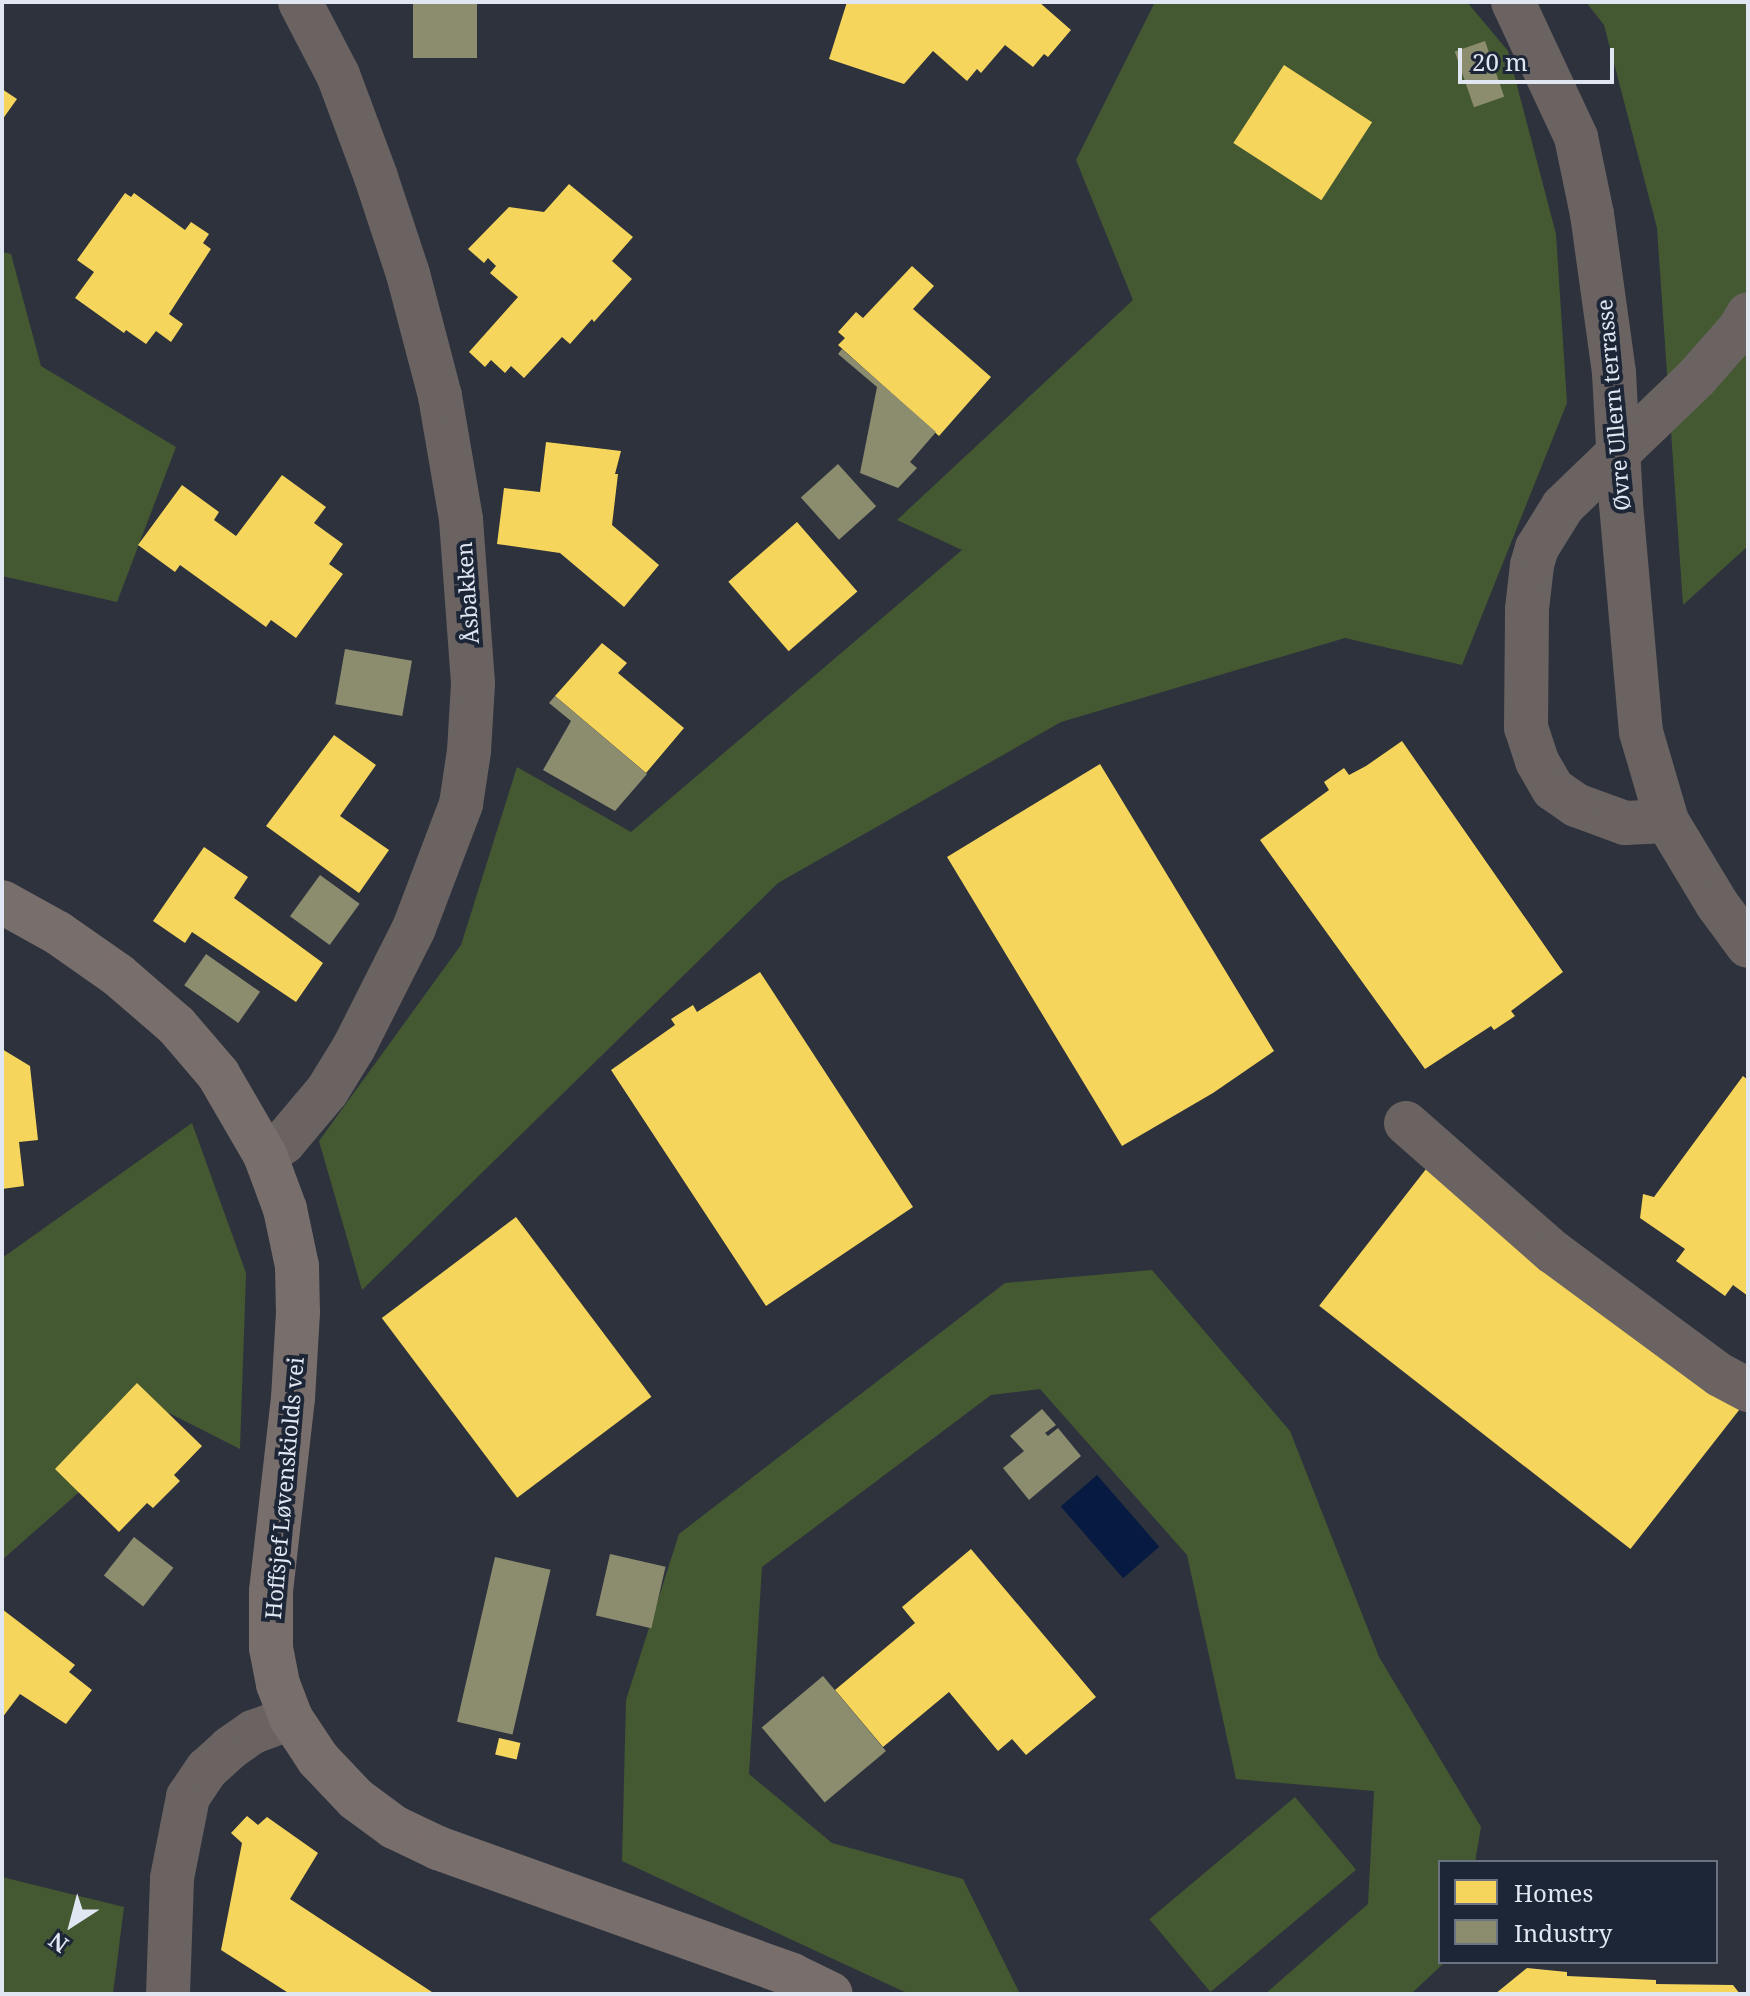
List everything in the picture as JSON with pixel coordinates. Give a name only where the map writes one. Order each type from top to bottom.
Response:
[{"type":"street","name":"Åsbakken","points":[[265,1155],[294,1131],[327,1091],[354,1047],[414,928],[461,804],[469,751],[473,683],[461,519],[440,396],[408,274],[376,177],[338,75],[300,2]]},
{"type":"street","name":"Øvre Ullern terrasse","points":[[1513,2],[1576,137],[1592,214],[1614,373],[1621,504],[1641,732],[1667,821]]},
{"type":"street","points":[[1748,314],[1740,328],[1697,377],[1563,506],[1537,548],[1527,609],[1526,728],[1537,761],[1553,789],[1576,805],[1625,823],[1667,821],[1717,904],[1748,946]]},
{"type":"street","name":"Hoffsjef Løvenskiolds vei","points":[[2,902],[70,941],[118,975],[176,1025],[218,1074],[265,1155],[285,1209],[297,1266],[293,1398],[271,1591],[271,1648],[278,1684],[291,1718],[318,1759],[347,1789],[394,1827],[438,1848],[792,1975],[831,1994]]},
{"type":"street","points":[[1406,1123],[1553,1252],[1720,1375],[1748,1390]]},
{"type":"street","points":[[168,1994],[172,1878],[188,1797],[207,1769],[230,1748],[253,1732],[291,1718]]},
{"type":"green space","points":[[1155,2],[1467,2],[1508,51],[1556,234],[1567,403],[1462,665],[1345,638],[1061,722],[778,883],[362,1290],[319,1141],[461,945],[517,767],[631,832],[962,550],[897,520],[1133,300],[1076,160]]},
{"type":"green space","points":[[1586,2],[1748,2],[1748,546],[1683,605],[1657,228],[1604,25]]},
{"type":"green space","points":[[2,252],[11,254],[41,366],[176,447],[117,602],[2,576]]},
{"type":"green space","points":[[192,1123],[246,1273],[240,1449],[169,1413],[2,1560],[2,1258]]},
{"type":"green space","points":[[1152,1270],[1290,1431],[1379,1657],[1481,1827],[1475,1860],[1438,1860],[1438,1964],[1443,1964],[1411,1994],[1265,1994],[1368,1904],[1374,1791],[1236,1779],[1187,1555],[1040,1389],[991,1395],[762,1567],[749,1774],[832,1843],[963,1879],[1020,1994],[909,1994],[622,1861],[626,1700],[679,1534],[1005,1283]]},
{"type":"green space","points":[[1295,1797],[1356,1870],[1211,1992],[1149,1919]]},
{"type":"green space","points":[[2,1877],[124,1907],[113,1994],[2,1994]]},
{"type":"water","points":[[1097,1475],[1159,1547],[1123,1578],[1061,1506]]},
{"type":"building: Homes","points":[[847,2],[1039,2],[1071,30],[1048,57],[1044,54],[1033,67],[1005,45],[981,73],[977,69],[967,81],[933,51],[904,84],[829,59]]},
{"type":"building: Homes","points":[[1284,65],[1372,122],[1321,200],[1233,143]]},
{"type":"building: Homes","points":[[2,89],[17,99],[2,120]]},
{"type":"building: Homes","points":[[569,184],[633,237],[612,261],[632,279],[570,344],[562,337],[524,378],[511,366],[505,373],[491,360],[485,367],[469,352],[518,297],[490,273],[496,266],[488,258],[484,263],[468,249],[509,207],[544,212]]},
{"type":"building: Homes","points":[[125,193],[131,197],[134,193],[185,230],[191,222],[209,234],[203,243],[211,249],[169,314],[183,324],[171,342],[156,331],[146,344],[126,330],[124,333],[75,298],[94,272],[77,260]]},
{"type":"building: Homes","points":[[912,266],[934,286],[913,309],[991,377],[939,436],[838,345],[845,338],[838,332],[856,312],[863,318]]},
{"type":"building: Homes","points":[[546,442],[621,451],[615,474],[618,474],[612,525],[659,565],[624,607],[560,553],[497,544],[504,488],[540,492]]},
{"type":"building: Homes","points":[[282,475],[326,507],[314,523],[343,544],[329,564],[343,574],[296,638],[271,620],[266,627],[180,565],[175,572],[138,545],[182,485],[219,512],[214,520],[236,536]]},
{"type":"building: Homes","points":[[797,522],[857,591],[789,651],[728,582]]},
{"type":"building: Homes","points":[[602,643],[627,663],[618,673],[684,728],[646,773],[555,696]]},
{"type":"building: Homes","points":[[334,735],[376,765],[340,816],[389,850],[359,893],[266,826]]},
{"type":"building: Homes","points":[[1402,741],[1563,972],[1511,1011],[1515,1016],[1494,1030],[1491,1026],[1425,1069],[1260,840],[1329,790],[1324,782],[1344,768],[1349,775]]},
{"type":"building: Homes","points":[[1100,764],[1274,1051],[1213,1093],[1122,1146],[947,857]]},
{"type":"building: Homes","points":[[204,847],[248,877],[234,898],[323,963],[296,1002],[192,932],[185,943],[153,921]]},
{"type":"building: Homes","points":[[760,972],[913,1207],[766,1306],[611,1070],[675,1025],[671,1019],[693,1005],[697,1012]]},
{"type":"building: Homes","points":[[2,1049],[30,1066],[38,1140],[19,1142],[24,1186],[2,1189]]},
{"type":"building: Homes","points":[[1743,1076],[1748,1080],[1748,1296],[1733,1285],[1725,1296],[1676,1261],[1685,1249],[1640,1218],[1643,1194],[1654,1197]]},
{"type":"building: Homes","points":[[1430,1164],[1741,1407],[1630,1549],[1319,1306]]},
{"type":"building: Homes","points":[[516,1217],[651,1397],[517,1498],[382,1318]]},
{"type":"building: Homes","points":[[137,1383],[202,1446],[174,1475],[180,1481],[153,1508],[147,1503],[119,1532],[55,1469]]},
{"type":"building: Homes","points":[[971,1549],[1096,1697],[1026,1755],[1012,1739],[998,1751],[949,1692],[883,1747],[835,1690],[915,1623],[902,1607]]},
{"type":"building: Homes","points":[[2,1609],[75,1665],[69,1672],[92,1690],[66,1724],[20,1694],[2,1718]]},
{"type":"building: Homes","points":[[499,1738],[520,1743],[517,1760],[495,1755]]},
{"type":"building: Homes","points":[[247,1816],[258,1825],[267,1817],[318,1853],[290,1899],[435,1994],[290,1994],[221,1950],[242,1843],[231,1833]]},
{"type":"building: Homes","points":[[1527,1968],[1567,1972],[1567,1976],[1656,1980],[1656,1984],[1733,1985],[1740,1994],[1495,1994]]},
{"type":"building: Industry","points":[[413,2],[477,2],[477,58],[413,58]]},
{"type":"building: Industry","points":[[1485,41],[1504,97],[1474,107],[1455,51]]},
{"type":"building: Industry","points":[[842,349],[936,432],[910,462],[917,468],[898,488],[860,473],[877,387],[838,354]]},
{"type":"building: Industry","points":[[838,464],[876,506],[839,540],[801,497]]},
{"type":"building: Industry","points":[[345,649],[412,661],[402,716],[335,704]]},
{"type":"building: Industry","points":[[555,696],[647,774],[615,811],[543,770],[571,721],[549,703]]},
{"type":"building: Industry","points":[[320,875],[360,904],[330,945],[290,916]]},
{"type":"building: Industry","points":[[206,954],[260,992],[238,1023],[184,985]]},
{"type":"building: Industry","points":[[1042,1409],[1056,1425],[1045,1433],[1048,1436],[1058,1428],[1081,1456],[1029,1500],[1003,1468],[1024,1451],[1010,1436]]},
{"type":"building: Industry","points":[[134,1537],[173,1568],[143,1606],[104,1576]]},
{"type":"building: Industry","points":[[610,1554],[666,1567],[651,1628],[596,1615]]},
{"type":"building: Industry","points":[[495,1557],[551,1570],[513,1734],[457,1722]]},
{"type":"building: Industry","points":[[823,1676],[886,1751],[825,1802],[762,1727]]}]
